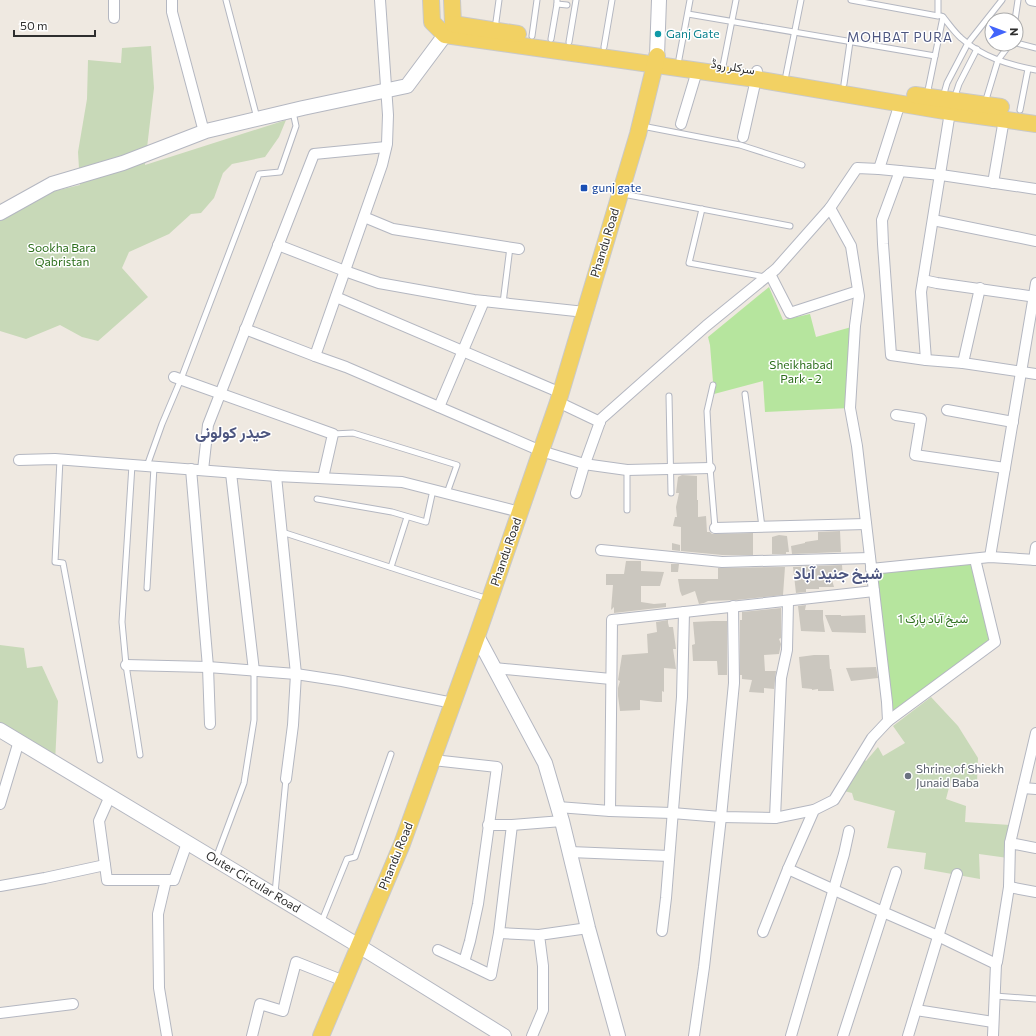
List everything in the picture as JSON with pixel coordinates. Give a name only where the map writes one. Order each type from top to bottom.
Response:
[{"type":"main road","points":[[431,0],[432,22],[449,29],[656,60],[697,71],[757,75],[902,98],[943,102],[1004,119],[1036,124]]},
{"type":"main road","points":[[449,29],[452,0]]},
{"type":"main road","name":"سرکلر روڈ","points":[[449,29],[495,31],[532,36],[604,47],[656,60],[679,59],[723,66],[757,75],[786,75],[844,84],[902,98],[985,105],[1028,112]]},
{"type":"main road","name":"Phandu Road","points":[[320,1036],[402,844],[477,636],[541,451],[559,398],[640,126],[656,60]]},
{"type":"street","points":[[114,0],[114,18]]},
{"type":"street","points":[[172,0],[172,12],[204,132]]},
{"type":"street","points":[[315,356],[382,165],[386,147],[388,115],[380,0]]},
{"type":"street","points":[[656,60],[658,0]]},
{"type":"street","points":[[1031,0],[1036,1]]},
{"type":"street","points":[[0,213],[52,184],[123,163],[204,132],[407,86],[449,29]]},
{"type":"street","points":[[681,124],[697,71]]},
{"type":"street","points":[[743,137],[757,75]]},
{"type":"street","points":[[879,169],[902,98]]},
{"type":"street","points":[[926,360],[921,292],[941,175],[943,102]]},
{"type":"street","points":[[993,183],[1004,119]]},
{"type":"street","points":[[203,470],[208,426],[314,154],[386,147]]},
{"type":"street","points":[[576,493],[584,464],[601,419],[706,326],[776,269],[830,208],[857,168],[941,175],[1036,189]]},
{"type":"street","points":[[900,171],[882,220],[891,355],[964,363],[1036,374]]},
{"type":"street","points":[[830,208],[851,246],[859,296],[855,326],[850,408],[857,446],[872,569],[888,721]]},
{"type":"street","points":[[364,217],[393,230],[515,248]]},
{"type":"street","points":[[933,220],[1036,240]]},
{"type":"street","points":[[278,245],[379,284],[484,301],[585,312]]},
{"type":"street","points":[[768,276],[790,313],[858,291]]},
{"type":"street","points":[[923,280],[1035,297]]},
{"type":"street","points":[[990,558],[1035,297],[1036,283]]},
{"type":"street","points":[[964,363],[980,288]]},
{"type":"street","points":[[336,297],[463,352],[559,398],[600,422]]},
{"type":"street","points":[[440,407],[484,301]]},
{"type":"street","points":[[246,329],[346,367],[541,451],[584,464],[627,470],[710,468]]},
{"type":"street","points":[[177,378],[333,434],[323,478]]},
{"type":"street","points":[[947,410],[1013,422]]},
{"type":"street","points":[[896,415],[921,420],[916,455],[1005,468]]},
{"type":"street","points":[[19,460],[60,460],[276,476],[402,482],[520,512]]},
{"type":"street","points":[[191,470],[208,667],[210,724]]},
{"type":"street","points":[[231,472],[254,671]]},
{"type":"street","points":[[276,476],[296,674],[293,725],[286,779]]},
{"type":"street","points":[[715,528],[866,524]]},
{"type":"street","points":[[872,569],[990,558],[1035,560],[1036,547]]},
{"type":"street","points":[[601,550],[722,562],[870,558]]},
{"type":"street","points":[[558,807],[721,817],[775,818],[814,810],[834,800],[872,738],[888,721],[996,642],[975,559]]},
{"type":"street","points":[[610,811],[612,620],[874,591]]},
{"type":"street","points":[[775,818],[781,678],[787,650],[788,600]]},
{"type":"street","points":[[694,1036],[704,967],[734,684],[733,606]]},
{"type":"street","points":[[662,931],[682,697],[684,612]]},
{"type":"street","points":[[477,636],[545,763],[562,821],[588,928],[618,1036]]},
{"type":"street","points":[[126,665],[208,667],[296,674],[342,681],[453,703]]},
{"type":"street","points":[[494,668],[611,679]]},
{"type":"street","name":"Outer Circular Road","points":[[0,730],[359,946],[489,1032],[504,1036]]},
{"type":"street","points":[[993,1036],[996,964],[1009,887],[1010,842],[1036,733]]},
{"type":"street","points":[[0,804],[19,741]]},
{"type":"street","points":[[433,760],[497,767],[478,904],[464,962]]},
{"type":"street","points":[[1023,788],[1036,789]]},
{"type":"street","points":[[110,796],[99,821],[107,880],[174,880],[187,842]]},
{"type":"street","points":[[763,932],[788,869],[814,810]]},
{"type":"street","points":[[488,825],[512,825],[562,821]]},
{"type":"street","points":[[438,950],[491,975],[499,933],[512,825]]},
{"type":"street","points":[[791,1036],[834,890],[849,831]]},
{"type":"street","points":[[1010,842],[1036,848]]},
{"type":"street","points":[[570,852],[669,856]]},
{"type":"street","points":[[0,886],[105,865]]},
{"type":"street","points":[[788,869],[938,936],[996,964]]},
{"type":"street","points":[[843,1036],[896,872]]},
{"type":"street","points":[[908,1036],[957,874]]},
{"type":"street","points":[[166,880],[158,914],[159,988],[167,1036]]},
{"type":"street","points":[[1009,887],[1036,892]]},
{"type":"street","points":[[499,933],[539,935],[588,928]]},
{"type":"street","points":[[532,1036],[543,1010],[543,966],[539,935]]},
{"type":"street","points":[[252,1036],[260,1004],[282,1011],[296,962],[344,981]]},
{"type":"street","points":[[0,1012],[73,1004]]},
{"type":"street","points":[[916,1010],[994,1022]]},
{"type":"lane","points":[[226,0],[257,119]]},
{"type":"lane","points":[[495,31],[499,0]]},
{"type":"lane","points":[[532,36],[537,0]]},
{"type":"lane","points":[[569,42],[576,0]]},
{"type":"lane","points":[[604,47],[612,0]]},
{"type":"lane","points":[[679,59],[690,0]]},
{"type":"lane","points":[[723,66],[736,0]]},
{"type":"lane","points":[[786,75],[801,0]]},
{"type":"lane","points":[[851,0],[941,16],[961,38],[976,49],[998,60],[1018,67],[1036,70]]},
{"type":"lane","points":[[938,0],[941,16],[935,56],[943,102]]},
{"type":"lane","points":[[943,102],[947,84],[968,43],[1002,0]]},
{"type":"lane","points":[[1016,12],[1018,0]]},
{"type":"lane","points":[[551,39],[557,2],[567,5]]},
{"type":"lane","points":[[688,14],[935,56]]},
{"type":"lane","points":[[844,84],[850,42]]},
{"type":"lane","points":[[1024,46],[1036,48]]},
{"type":"lane","points":[[943,102],[959,84],[976,49]]},
{"type":"lane","points":[[985,105],[998,60],[1004,52]]},
{"type":"lane","points":[[1028,69],[1028,112]]},
{"type":"lane","points":[[147,588],[150,466],[162,424],[177,378],[259,174],[280,172],[296,126],[292,111]]},
{"type":"lane","points":[[640,126],[740,145],[802,165]]},
{"type":"lane","points":[[620,194],[790,226]]},
{"type":"lane","points":[[702,209],[689,263],[768,276]]},
{"type":"lane","points":[[503,303],[515,248]]},
{"type":"lane","points":[[713,385],[707,411],[715,528]]},
{"type":"lane","points":[[745,394],[762,527]]},
{"type":"lane","points":[[669,396],[671,493]]},
{"type":"lane","points":[[333,434],[353,433],[457,465],[447,493]]},
{"type":"lane","points":[[60,460],[55,562],[63,563],[100,760]]},
{"type":"lane","points":[[132,465],[122,622],[126,665],[140,755]]},
{"type":"lane","points":[[627,470],[627,510]]},
{"type":"lane","points":[[317,500],[392,512],[426,522],[433,490]]},
{"type":"lane","points":[[391,567],[407,517]]},
{"type":"lane","points":[[282,532],[489,600]]},
{"type":"lane","points":[[216,860],[244,783],[254,720],[254,671]]},
{"type":"lane","points":[[321,923],[347,859],[355,857],[391,754]]},
{"type":"lane","points":[[275,895],[286,779]]},
{"type":"lane","points":[[995,996],[1036,1000]]},
{"type":"green space","name":"Sookha Bara Qabristan","points":[[151,46],[154,88],[145,165],[286,120],[279,137],[265,157],[232,164],[223,173],[214,198],[201,213],[191,214],[169,234],[129,252],[122,268],[148,297],[98,341],[82,337],[60,325],[26,339],[0,331],[0,221],[46,193],[80,185],[78,152],[87,99],[88,60],[121,63],[122,48]]},
{"type":"green space","name":"Sheikhabad Park - 2","points":[[769,287],[783,320],[810,314],[816,337],[855,326],[850,408],[765,412],[763,381],[714,394],[708,337]]},
{"type":"green space","name":"شیخ آباد پارک 1","points":[[975,559],[995,642],[888,721],[871,569]]},
{"type":"green space","points":[[0,645],[24,648],[27,668],[42,666],[58,701],[55,763],[0,730]]},
{"type":"green space","points":[[931,697],[958,726],[978,758],[977,783],[951,780],[946,799],[966,806],[965,822],[1010,825],[1008,858],[979,854],[980,879],[924,869],[926,853],[887,848],[895,811],[854,800],[852,793],[840,790],[861,757],[866,761],[878,747],[883,756],[905,743],[893,726]]},
{"type":"building","points":[[682,475],[697,476],[698,517],[706,516],[707,532],[712,534],[753,533],[753,555],[722,555],[681,551],[681,527],[673,526],[675,517],[677,517],[676,507],[679,493],[676,493],[678,477]]},
{"type":"building","points":[[840,531],[841,552],[792,554],[791,546],[818,540],[818,532]]},
{"type":"building","points":[[779,535],[787,536],[789,552],[786,552],[786,554],[772,554],[772,537]]},
{"type":"building","points":[[672,543],[680,545],[680,551],[672,550]]},
{"type":"building","points":[[626,561],[641,561],[641,571],[664,572],[660,586],[641,586],[641,602],[654,604],[666,603],[666,607],[614,613],[614,607],[611,610],[613,585],[606,585],[606,574],[624,574]]},
{"type":"building","points":[[671,564],[679,564],[678,572],[671,572]]},
{"type":"building","points":[[842,565],[843,578],[832,580],[834,587],[806,589],[806,592],[796,593],[793,567]]},
{"type":"building","points":[[785,567],[783,595],[736,600],[708,601],[699,604],[695,591],[682,596],[680,591],[678,579],[718,579],[718,568]]},
{"type":"building","points":[[806,605],[805,610],[823,610],[825,632],[801,631],[798,606]]},
{"type":"building","points":[[781,608],[781,638],[779,639],[781,644],[779,654],[764,655],[765,671],[776,671],[774,689],[764,688],[764,693],[749,692],[752,680],[742,679],[742,675],[740,675],[740,620],[742,620],[742,612]]},
{"type":"building","points":[[825,615],[865,615],[866,633],[832,632]]},
{"type":"building","points":[[668,620],[669,627],[673,627],[676,649],[673,649],[676,669],[664,668],[664,692],[662,691],[662,702],[640,700],[640,710],[620,711],[618,688],[620,681],[618,680],[622,655],[648,653],[647,634],[657,632],[656,622]]},
{"type":"building","points":[[727,621],[727,675],[718,675],[717,661],[693,661],[692,645],[695,644],[693,622]]},
{"type":"building","points":[[829,655],[834,691],[818,691],[818,689],[812,690],[802,688],[799,657]]},
{"type":"building","points":[[876,667],[878,678],[851,681],[846,668]]},
{"type":"place","name":"Ganj Gate","points":[[658,34]]},
{"type":"place","name":"gunj gate","points":[[584,188]]},
{"type":"place","name":"Shrine of Shiekh Junaid Baba","points":[[908,776]]},
{"type":"district","name":"MOHBAT PURA","points":[[900,37]]},
{"type":"district","name":"حیدر کولونی","points":[[233,432]]},
{"type":"district","name":"شیخ جنید آباد","points":[[838,573]]}]
